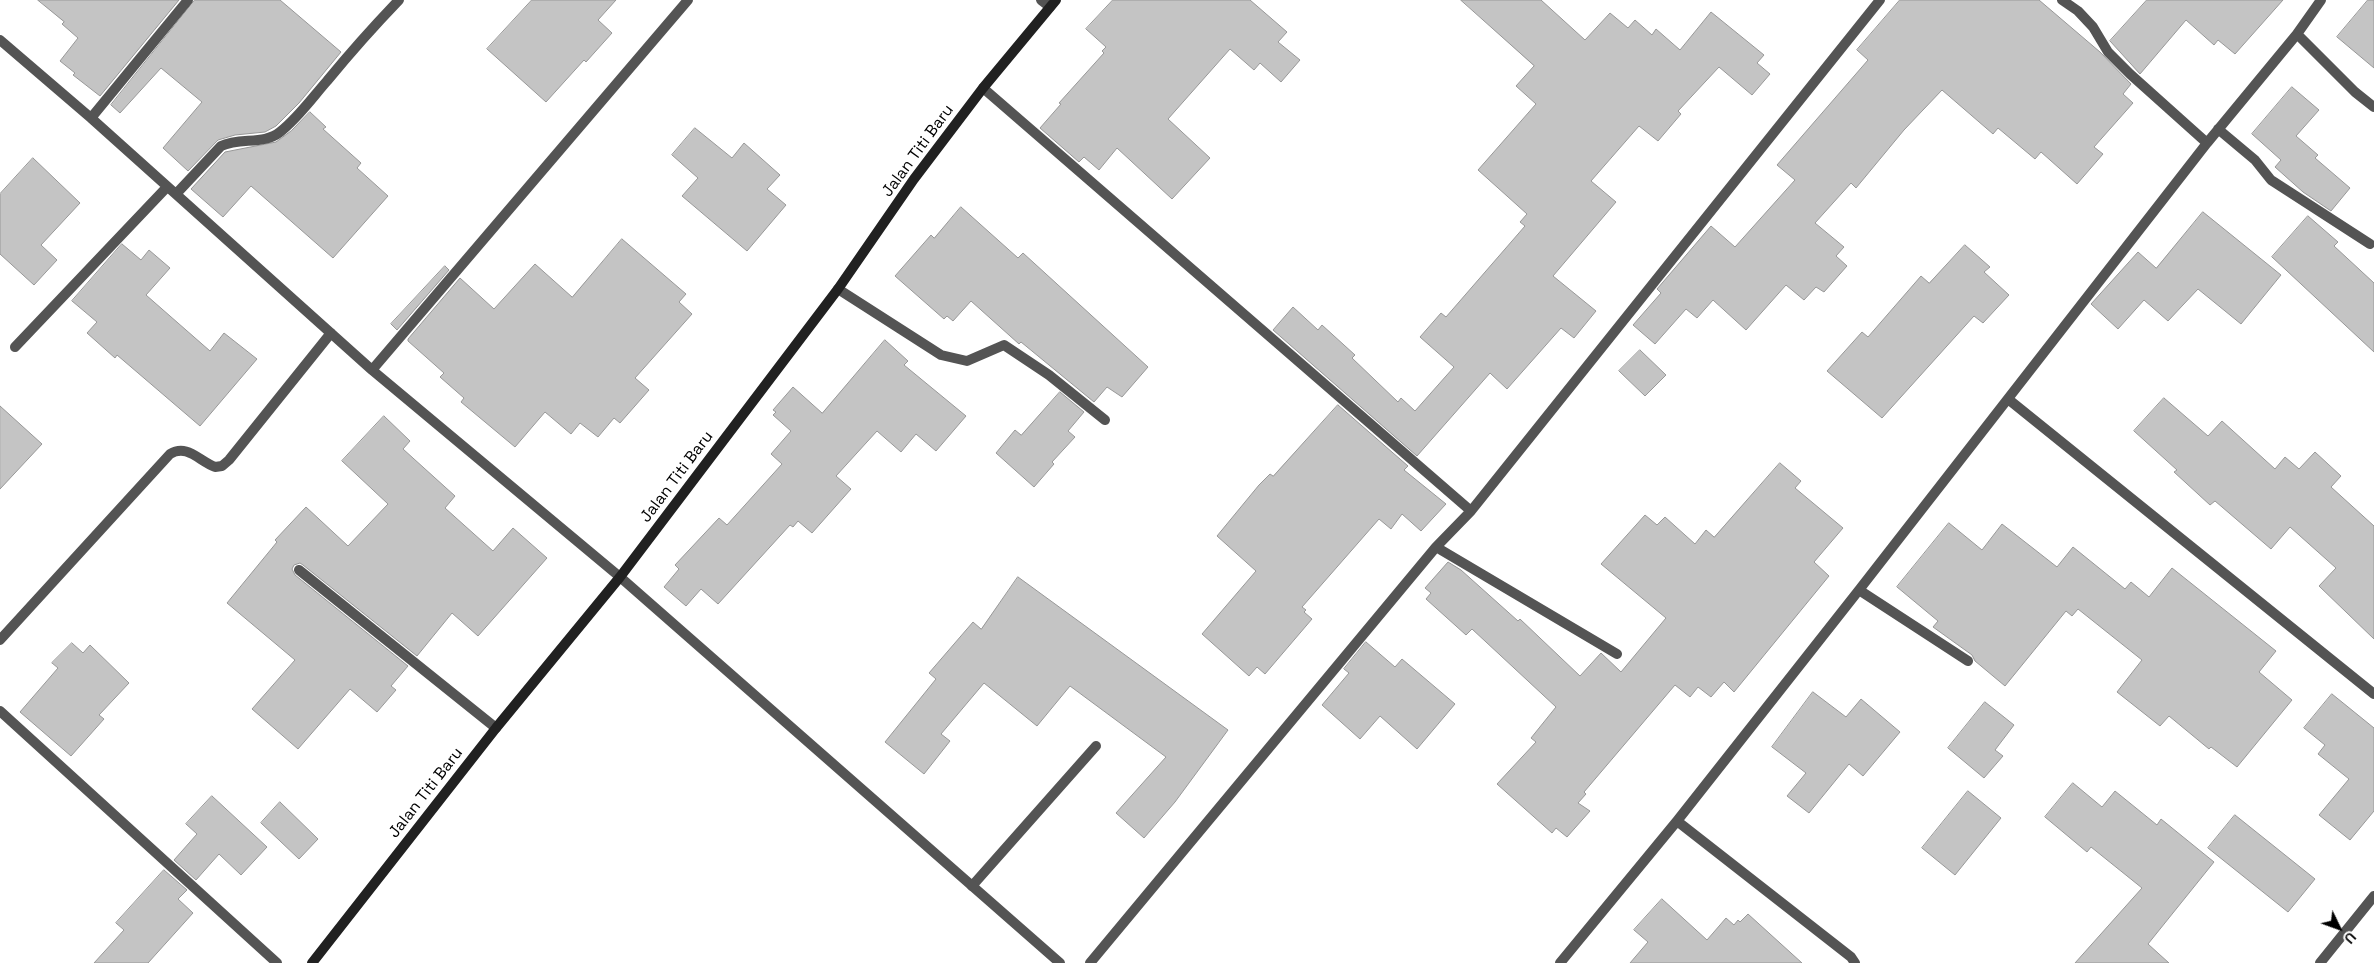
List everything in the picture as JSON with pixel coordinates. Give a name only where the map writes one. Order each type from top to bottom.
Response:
[{"type":"street","points":[[91,118],[188,0]]},
{"type":"street","points":[[176,194],[222,146],[229,142],[269,138],[280,133],[297,116],[369,31],[399,0]]},
{"type":"street","points":[[372,370],[688,0]]},
{"type":"street","points":[[1041,0],[1053,4]]},
{"type":"street","points":[[1090,963],[1436,547],[1470,511],[1880,0]]},
{"type":"street","points":[[2062,0],[2078,11],[2093,27],[2108,52],[2130,74],[2207,143]]},
{"type":"street","points":[[1560,963],[1677,822],[2218,129],[2297,34],[2321,0]]},
{"type":"street","name":"Jalan Titi Baru","points":[[312,963],[496,728],[620,577],[838,289],[914,179],[982,88],[1053,4]]},
{"type":"street","points":[[2297,34],[2374,107]]},
{"type":"street","points":[[0,40],[91,118],[372,370],[620,577],[1060,963]]},
{"type":"street","points":[[982,88],[1470,511]]},
{"type":"street","points":[[2218,129],[2255,160],[2271,180],[2370,244]]},
{"type":"street","points":[[15,346],[167,187]]},
{"type":"street","points":[[838,289],[941,355],[967,361],[1004,344],[1049,375],[1105,420]]},
{"type":"street","points":[[0,640],[170,454],[177,450],[187,450],[215,467],[222,466],[229,460],[330,333]]},
{"type":"street","points":[[2008,399],[2374,694]]},
{"type":"street","points":[[1436,547],[1617,654]]},
{"type":"street","points":[[299,570],[496,728]]},
{"type":"street","points":[[1859,590],[1968,661]]},
{"type":"street","points":[[0,711],[277,963]]},
{"type":"street","points":[[972,886],[1096,746]]},
{"type":"street","points":[[1677,822],[1851,957],[1855,963]]},
{"type":"street","points":[[2320,963],[2374,896]]},
{"type":"building","points":[[38,0],[179,0],[100,96],[73,75],[75,73],[60,61],[78,38],[62,24],[64,22]]},
{"type":"building","points":[[195,0],[280,0],[341,52],[299,103],[276,126],[265,132],[235,135],[218,140],[188,171],[163,148],[202,102],[161,68],[120,113],[111,105]]},
{"type":"building","points":[[532,0],[616,0],[598,20],[612,33],[586,62],[584,60],[546,102],[487,49]]},
{"type":"building","points":[[1113,0],[1250,0],[1287,32],[1278,42],[1300,60],[1281,82],[1260,63],[1254,70],[1230,49],[1168,119],[1210,158],[1172,199],[1117,148],[1099,170],[1084,157],[1079,162],[1040,128],[1061,104],[1059,103],[1104,53],[1102,51],[1106,47],[1086,29]]},
{"type":"building","points":[[1461,0],[1541,0],[1585,40],[1610,13],[1628,28],[1635,20],[1652,35],[1656,29],[1680,50],[1711,12],[1764,55],[1757,63],[1770,74],[1752,95],[1719,67],[1678,111],[1681,114],[1658,141],[1639,126],[1591,181],[1616,202],[1553,276],[1596,311],[1574,338],[1561,328],[1507,389],[1490,373],[1417,456],[1273,330],[1293,307],[1318,330],[1322,325],[1355,355],[1352,358],[1398,402],[1401,398],[1415,411],[1454,367],[1420,337],[1441,313],[1446,317],[1525,226],[1520,222],[1527,214],[1478,170],[1536,104],[1516,86],[1534,66]]},
{"type":"building","points":[[1900,0],[2039,0],[2100,52],[2131,84],[2123,94],[2133,103],[2094,147],[2103,154],[2077,184],[2041,152],[2035,159],[1998,128],[1993,134],[1942,90],[1904,130],[1856,188],[1851,183],[1815,223],[1844,247],[1836,256],[1847,266],[1824,292],[1816,287],[1804,300],[1786,285],[1746,330],[1713,300],[1697,318],[1686,309],[1655,344],[1633,325],[1661,293],[1657,289],[1711,226],[1735,247],[1795,180],[1777,165],[1868,60],[1857,50]]},
{"type":"building","points":[[2147,0],[2283,0],[2235,54],[2218,40],[2214,45],[2186,20],[2140,74],[2110,41]]},
{"type":"building","points":[[2368,0],[2374,0],[2374,68],[2337,37]]},
{"type":"building","points":[[2292,87],[2319,110],[2296,136],[2318,155],[2315,158],[2350,188],[2331,211],[2303,192],[2275,167],[2281,160],[2252,134]]},
{"type":"building","points":[[310,112],[326,127],[323,129],[361,163],[357,168],[388,196],[333,258],[251,186],[223,217],[191,189],[225,152],[276,142],[291,131]]},
{"type":"building","points":[[695,128],[732,158],[744,143],[780,175],[767,189],[786,205],[747,251],[682,196],[698,178],[672,155]]},
{"type":"building","points":[[33,158],[80,203],[41,245],[57,260],[34,285],[0,254],[0,194]]},
{"type":"building","points":[[961,207],[1018,258],[1023,253],[1148,367],[1122,397],[1107,387],[1094,402],[1021,342],[1019,344],[971,301],[953,321],[947,316],[944,319],[895,276],[931,235],[934,238]]},
{"type":"building","points":[[2203,212],[2281,275],[2241,324],[2198,289],[2168,321],[2144,300],[2118,329],[2091,304],[2138,252],[2156,268]]},
{"type":"building","points":[[2308,216],[2338,242],[2334,246],[2374,283],[2374,352],[2272,257]]},
{"type":"building","points":[[622,239],[686,294],[679,302],[692,314],[635,378],[649,390],[620,423],[614,418],[598,437],[580,423],[571,434],[545,412],[515,447],[461,402],[464,398],[440,377],[444,373],[408,341],[460,278],[494,309],[535,264],[572,297]]},
{"type":"building","points":[[122,244],[141,260],[149,250],[170,268],[146,295],[210,351],[224,333],[257,359],[200,426],[117,355],[115,358],[87,333],[97,322],[72,301]]},
{"type":"building","points":[[1965,245],[1990,267],[1984,272],[2009,295],[1983,323],[1974,316],[1882,418],[1827,371],[1862,332],[1868,337],[1921,276],[1929,283]]},
{"type":"building","points":[[445,266],[449,270],[397,330],[391,324]]},
{"type":"building","points":[[885,340],[908,361],[904,365],[966,416],[936,451],[916,434],[901,452],[877,431],[836,476],[851,489],[812,533],[798,521],[793,527],[790,525],[718,604],[701,589],[686,606],[664,587],[679,569],[675,565],[719,518],[727,525],[782,464],[771,454],[791,431],[773,415],[776,412],[773,410],[793,387],[822,413]]},
{"type":"building","points":[[1640,350],[1666,375],[1645,396],[1619,371]]},
{"type":"building","points":[[1060,392],[1084,412],[1068,431],[1075,437],[1052,462],[1054,464],[1034,487],[996,453],[1015,430],[1021,435]]},
{"type":"building","points":[[2164,398],[2208,436],[2222,421],[2275,469],[2285,457],[2299,469],[2315,452],[2341,476],[2331,487],[2374,526],[2374,639],[2319,586],[2336,568],[2290,527],[2271,549],[2215,501],[2210,505],[2174,472],[2177,470],[2134,431]]},
{"type":"building","points":[[1338,405],[1408,466],[1404,470],[1446,504],[1421,531],[1402,514],[1391,529],[1379,519],[1302,607],[1306,610],[1304,612],[1312,619],[1265,674],[1257,667],[1249,676],[1202,634],[1256,571],[1217,536],[1259,485],[1270,474],[1273,476]]},
{"type":"building","points":[[0,406],[42,444],[0,489]]},
{"type":"building","points":[[384,416],[410,441],[403,449],[455,496],[445,508],[493,551],[513,528],[547,558],[478,636],[452,613],[417,656],[303,565],[300,563],[294,565],[292,569],[295,575],[408,666],[391,686],[396,690],[377,712],[350,689],[298,749],[252,709],[295,660],[227,603],[277,542],[275,540],[306,507],[348,546],[388,504],[342,461]]},
{"type":"building","points":[[1780,463],[1801,481],[1795,488],[1843,528],[1814,562],[1829,576],[1734,692],[1724,682],[1711,697],[1698,687],[1690,697],[1675,685],[1584,792],[1586,794],[1578,803],[1590,811],[1567,837],[1556,828],[1552,833],[1497,784],[1536,742],[1531,738],[1556,707],[1472,629],[1466,635],[1426,599],[1431,593],[1425,588],[1448,562],[1461,570],[1518,621],[1520,619],[1580,676],[1601,653],[1621,672],[1666,618],[1601,564],[1645,515],[1657,525],[1665,517],[1695,544],[1706,530],[1714,537]]},
{"type":"building","points":[[1949,523],[1982,550],[2002,524],[2057,567],[2073,547],[2125,589],[2131,582],[2149,597],[2172,568],[2276,651],[2259,672],[2292,700],[2237,767],[2211,747],[2209,749],[2169,716],[2160,726],[2117,692],[2142,660],[2078,609],[2072,616],[2066,611],[2005,686],[1975,661],[1972,655],[1933,627],[1938,621],[1897,587]]},
{"type":"building","points":[[1018,577],[1228,730],[1175,802],[1144,838],[1116,813],[1166,757],[1070,686],[1037,726],[984,683],[941,734],[950,741],[924,774],[885,742],[936,679],[929,673],[973,622],[981,629]]},
{"type":"building","points":[[1366,642],[1395,667],[1402,659],[1455,704],[1417,749],[1380,716],[1360,739],[1322,705],[1349,673],[1344,669]]},
{"type":"building","points":[[72,643],[83,653],[90,645],[129,683],[99,715],[104,719],[71,756],[20,712],[58,668],[52,663]]},
{"type":"building","points":[[1813,692],[1846,717],[1861,699],[1900,732],[1863,776],[1849,764],[1809,813],[1787,796],[1806,773],[1772,747]]},
{"type":"building","points":[[2332,694],[2374,728],[2374,811],[2350,840],[2319,815],[2349,779],[2318,754],[2325,745],[2304,728]]},
{"type":"building","points":[[1985,702],[2014,725],[1995,750],[2003,756],[1984,778],[1948,748]]},
{"type":"building","points":[[2073,783],[2102,807],[2115,791],[2157,825],[2161,819],[2214,862],[2148,944],[2169,963],[2075,963],[2142,888],[2091,847],[2087,852],[2045,817]]},
{"type":"building","points":[[1968,791],[2001,818],[1955,875],[1922,848]]},
{"type":"building","points":[[212,796],[267,847],[241,875],[219,854],[196,880],[174,860],[197,834],[186,824]]},
{"type":"building","points":[[280,802],[318,839],[299,859],[261,823]]},
{"type":"building","points":[[2235,815],[2315,879],[2288,912],[2208,848]]},
{"type":"building","points":[[164,870],[187,890],[178,899],[193,913],[148,963],[94,963],[124,930],[116,923]]},
{"type":"building","points":[[1662,899],[1707,940],[1726,918],[1734,925],[1748,914],[1802,963],[1630,963],[1648,942],[1634,930]]}]
